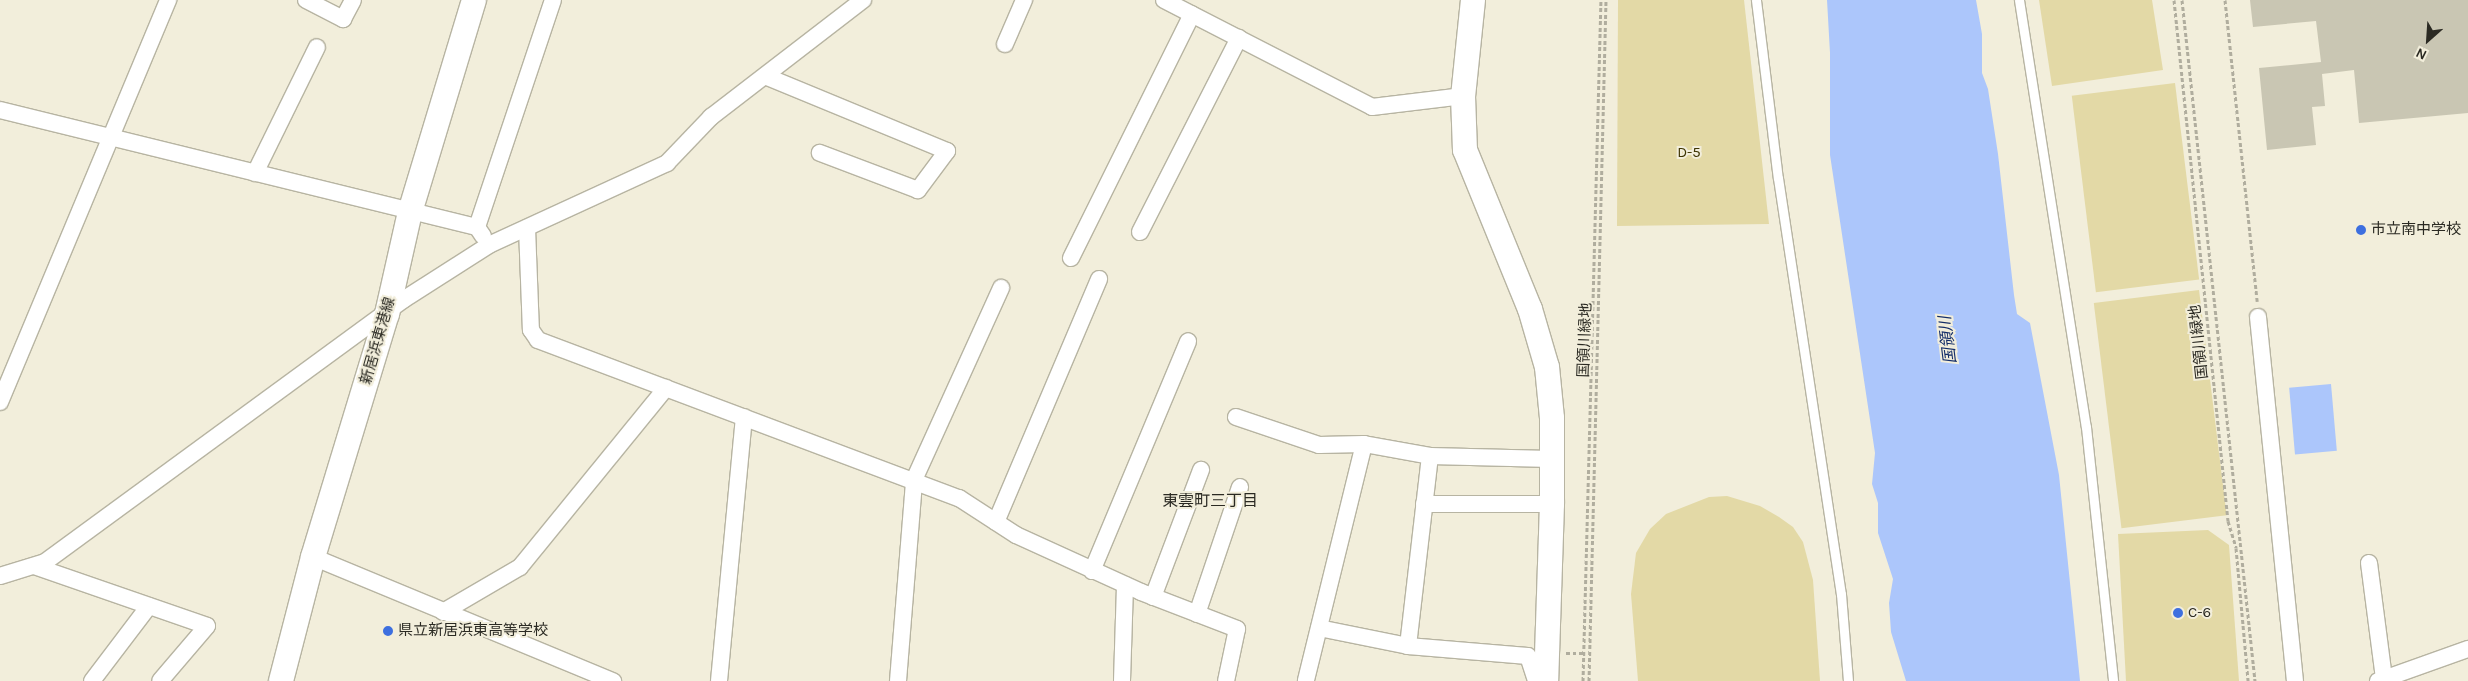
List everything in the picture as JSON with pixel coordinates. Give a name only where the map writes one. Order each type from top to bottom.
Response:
[{"type":"main road","name":"新居浜東港線","points":[[281,681],[313,557],[387,314],[410,212],[474,0]]},
{"type":"main road","points":[[1473,0],[1464,96],[1465,150],[1530,309],[1547,367],[1552,504],[1546,681]]},
{"type":"street","points":[[0,402],[168,0]]},
{"type":"street","points":[[306,0],[343,19],[353,0]]},
{"type":"street","points":[[477,227],[553,0]]},
{"type":"street","points":[[0,576],[45,562],[387,314],[403,300],[489,245],[667,163],[711,116],[863,0]]},
{"type":"street","points":[[1005,44],[1024,0]]},
{"type":"street","points":[[1164,0],[1372,107],[1464,96]]},
{"type":"street","points":[[1071,258],[1192,14]]},
{"type":"street","points":[[1140,232],[1239,38]]},
{"type":"street","points":[[255,173],[317,47]]},
{"type":"street","points":[[765,76],[947,151],[918,190],[820,153]]},
{"type":"street","points":[[0,110],[477,227],[489,245]]},
{"type":"street","points":[[527,228],[530,330],[538,340],[959,498],[1016,535],[1092,571],[1237,629],[1226,681]]},
{"type":"street","points":[[996,522],[1099,279]]},
{"type":"street","points":[[898,681],[914,480],[1001,288]]},
{"type":"street","points":[[2258,317],[2295,681]]},
{"type":"street","points":[[1092,571],[1188,341]]},
{"type":"street","points":[[444,612],[520,567],[666,388]]},
{"type":"street","points":[[719,681],[744,417]]},
{"type":"street","points":[[1236,417],[1319,445],[1364,444],[1430,456],[1551,459]]},
{"type":"street","points":[[1306,681],[1364,444]]},
{"type":"street","points":[[1408,646],[1430,456]]},
{"type":"street","points":[[1153,597],[1201,470]]},
{"type":"street","points":[[1197,614],[1240,487]]},
{"type":"street","points":[[1424,504],[1552,504]]},
{"type":"street","points":[[313,557],[613,681]]},
{"type":"street","points":[[2369,563],[2381,680],[2468,649]]},
{"type":"street","points":[[34,566],[208,626],[160,681]]},
{"type":"street","points":[[1122,681],[1125,585]]},
{"type":"street","points":[[92,681],[149,606]]},
{"type":"street","points":[[1319,628],[1408,646],[1528,656],[1536,681]]},
{"type":"lane","points":[[1756,0],[1778,178],[1842,594],[1848,681]]},
{"type":"lane","points":[[2019,0],[2086,427],[2113,681]]},
{"type":"path","points":[[1583,681],[1601,0]]},
{"type":"path","name":"国領川緑地","points":[[1589,681],[1606,0]]},
{"type":"path","name":"国領川緑地","points":[[2174,0],[2228,521],[2236,548],[2248,681]]},
{"type":"path","points":[[2182,0],[2255,681]]},
{"type":"path","points":[[2225,0],[2258,317]]},
{"type":"green space","name":"D-5","points":[[1618,0],[1744,0],[1769,224],[1617,226]]},
{"type":"green space","points":[[2039,0],[2152,0],[2163,70],[2052,86]]},
{"type":"green space","points":[[2175,83],[2199,280],[2096,292],[2072,96]]},
{"type":"green space","points":[[2199,290],[2227,515],[2121,528],[2094,303]]},
{"type":"green space","points":[[1727,496],[1760,506],[1779,517],[1793,527],[1803,542],[1813,580],[1820,681],[1638,681],[1631,594],[1636,553],[1650,529],[1666,514],[1709,497]]},
{"type":"green space","name":"C-6","points":[[2208,530],[2229,545],[2239,681],[2126,681],[2118,534]]},
{"type":"water","name":"国領川","points":[[1827,0],[1976,0],[1982,34],[1982,73],[1988,89],[1998,154],[2017,314],[2030,323],[2059,475],[2080,681],[1906,681],[1891,632],[1889,603],[1893,579],[1878,533],[1878,503],[1872,484],[1875,453],[1830,155],[1830,53]]},
{"type":"water","points":[[2331,384],[2337,451],[2295,454],[2289,388]]},
{"type":"building","points":[[2250,0],[2468,0],[2468,113],[2359,123],[2354,70],[2322,74],[2325,106],[2312,107],[2316,145],[2267,150],[2259,68],[2321,62],[2316,21],[2253,27]]},
{"type":"place","name":"市立南中学校","points":[[2361,230]]},
{"type":"place","name":"C-6","points":[[2178,613]]},
{"type":"place","name":"県立新居浜東高等学校","points":[[388,631]]},
{"type":"district","name":"東雲町三丁目","points":[[1210,501]]}]
